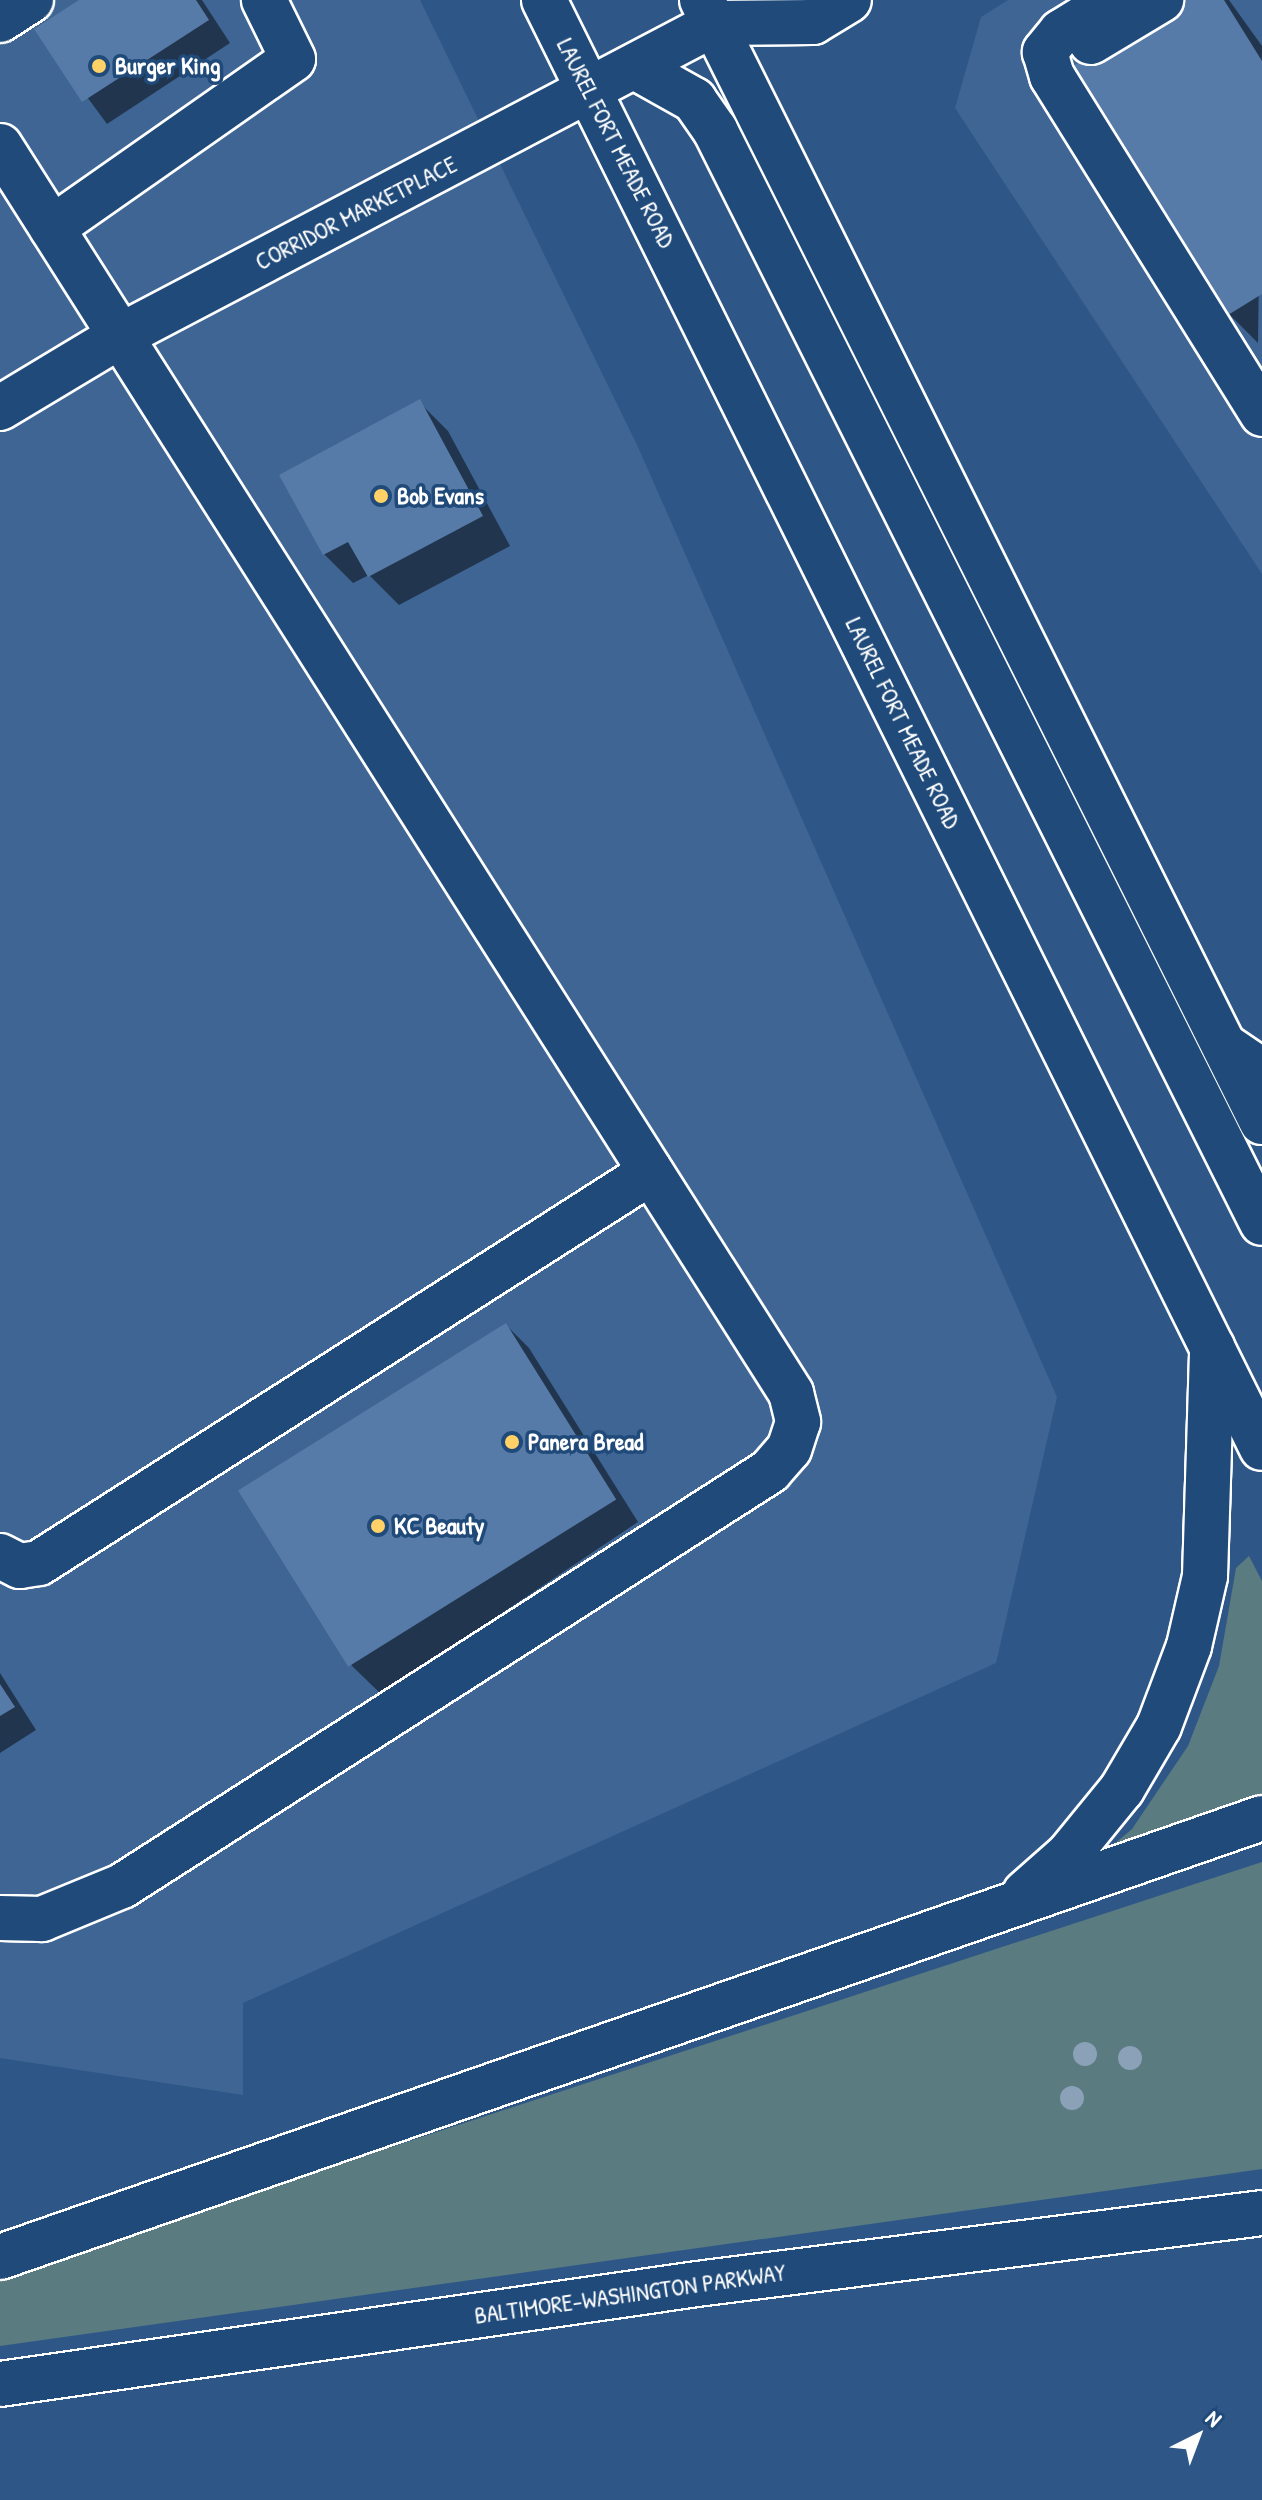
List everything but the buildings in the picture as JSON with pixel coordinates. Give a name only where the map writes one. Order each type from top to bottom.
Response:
[{"type":"main road","points":[[0,20],[31,0]]},
{"type":"main road","points":[[52,228],[293,59],[264,0]]},
{"type":"main road","name":"LAUREL FORT MEADE ROAD","points":[[544,0],[1262,1448]]},
{"type":"main road","points":[[716,8],[813,22],[849,0]]},
{"type":"main road","points":[[1113,0],[1061,32],[1045,52],[1050,68],[1259,401]]},
{"type":"main road","points":[[1050,68],[1161,0]]},
{"type":"main road","points":[[716,8],[1262,1122]]},
{"type":"main road","name":"CORRIDOR MARKETPLACE","points":[[0,408],[120,336],[635,67],[716,8]]},
{"type":"main road","points":[[635,67],[694,100],[715,130],[1262,1223]]},
{"type":"main road","points":[[0,146],[791,1393],[798,1422],[789,1449],[770,1471],[122,1886],[42,1919],[0,1918]]},
{"type":"main road","points":[[1225,1046],[1262,1071]]},
{"type":"main road","points":[[0,1556],[20,1566],[39,1563],[651,1172]]},
{"type":"main road","points":[[1007,1908],[1069,1854],[1122,1789],[1159,1726],[1189,1646],[1205,1576],[1212,1347]]},
{"type":"main road","points":[[0,2257],[1262,1818]]},
{"type":"main road","name":"BALTIMORE-WASHINGTON PARKWAY","points":[[0,2384],[697,2284],[1262,2213]]},
{"type":"shaded area","points":[[0,0],[420,0],[638,447],[1057,1397],[996,1663],[243,2003],[243,2095],[0,2058]]},
{"type":"shaded area","points":[[1008,0],[1262,0],[1262,574],[955,108],[981,17]]},
{"type":"green space","points":[[1249,1556],[1262,1581],[1262,1802],[1087,1867],[1132,1829],[1188,1746],[1219,1666],[1236,1568]]},
{"type":"green space","points":[[1262,1862],[1262,2169],[0,2346],[0,2275]]},
{"type":"place","name":"Burger King","points":[[99,66]]},
{"type":"place","name":"Bob Evans","points":[[381,496]]},
{"type":"place","name":"Panera Bread","points":[[512,1442]]},
{"type":"place","name":"KC Beauty","points":[[378,1526]]}]
